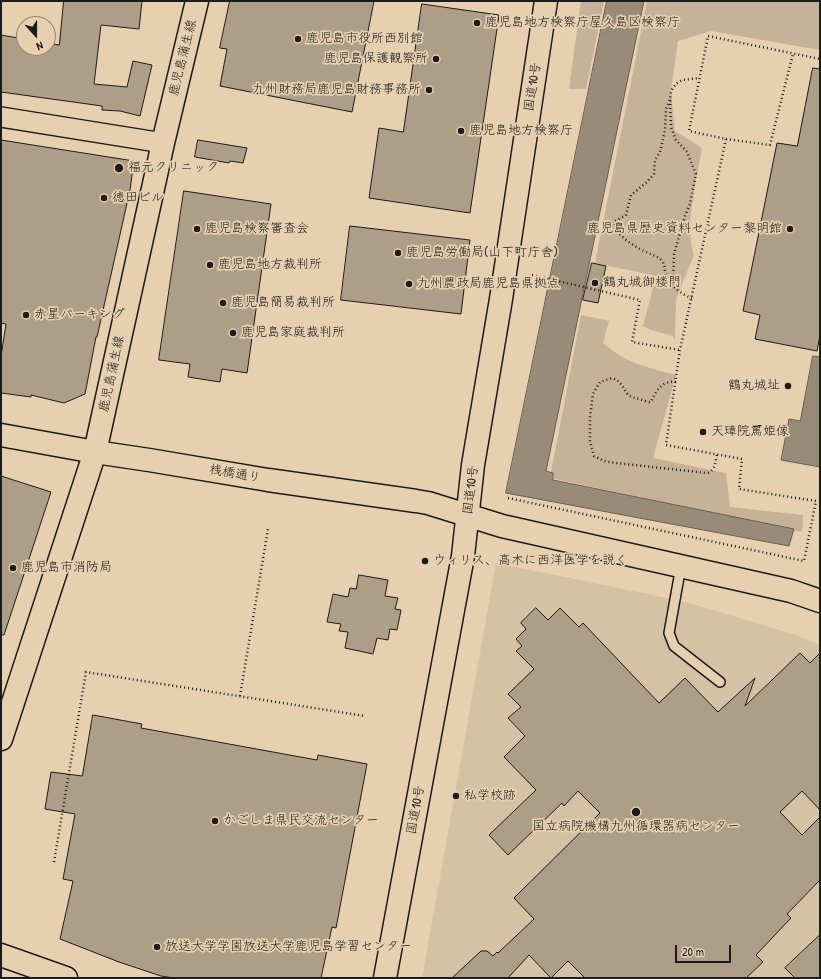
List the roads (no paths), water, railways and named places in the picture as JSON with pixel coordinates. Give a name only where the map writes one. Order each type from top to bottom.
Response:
[{"type":"main road","name":"鹿児島蒲生線","points":[[1,740],[94,452],[163,144],[197,1]]},
{"type":"main road","name":"国道10号","points":[[385,978],[459,576],[468,515],[473,465],[501,299],[546,1]]},
{"type":"main road","name":"桟橋通り","points":[[1,435],[94,452],[268,480],[416,501],[502,526],[791,591],[820,601]]},
{"type":"main road","points":[[1,955],[66,978]]},
{"type":"street","points":[[1,117],[163,144]]},
{"type":"lane","points":[[681,566],[669,633],[674,646],[720,682]]},
{"type":"place","name":"鹿児島地方検察庁屋久島区検察庁","points":[[477,23]]},
{"type":"place","name":"鹿児島市役所西別館","points":[[298,39]]},
{"type":"place","name":"鹿児島保護観察所","points":[[436,59]]},
{"type":"place","name":"九州財務局鹿児島財務事務所","points":[[429,90]]},
{"type":"place","name":"鹿児島地方検察庁","points":[[461,131]]},
{"type":"place","name":"福元クリニック","points":[[119,168]]},
{"type":"place","name":"徳田ビル","points":[[104,198]]},
{"type":"place","name":"鹿児島検察審査会","points":[[197,229]]},
{"type":"place","name":"鹿児島県歴史資料センター黎明館","points":[[790,229]]},
{"type":"place","name":"鹿児島労働局(山下町庁舎)","points":[[398,253]]},
{"type":"place","name":"鹿児島地方裁判所","points":[[210,265]]},
{"type":"place","name":"鶴丸城御楼門","points":[[595,283]]},
{"type":"place","name":"九州農政局鹿児島県拠点","points":[[409,284]]},
{"type":"place","name":"鹿児島簡易裁判所","points":[[223,303]]},
{"type":"place","name":"赤星パーキング","points":[[26,315]]},
{"type":"place","name":"鹿児島家庭裁判所","points":[[233,333]]},
{"type":"place","name":"鶴丸城址","points":[[788,386]]},
{"type":"place","name":"天璋院篤姫像","points":[[703,432]]},
{"type":"place","name":"ウィリス、高木に西洋医学を説く","points":[[425,561]]},
{"type":"place","name":"鹿児島市消防局","points":[[13,568]]},
{"type":"place","name":"私学校跡","points":[[456,796]]},
{"type":"place","name":"国立病院機構九州循環器病センター","points":[[636,812]]},
{"type":"place","name":"かごしま県民交流センター","points":[[215,821]]},
{"type":"place","name":"放送大学学園放送大学鹿児島学習センター","points":[[157,947]]}]
